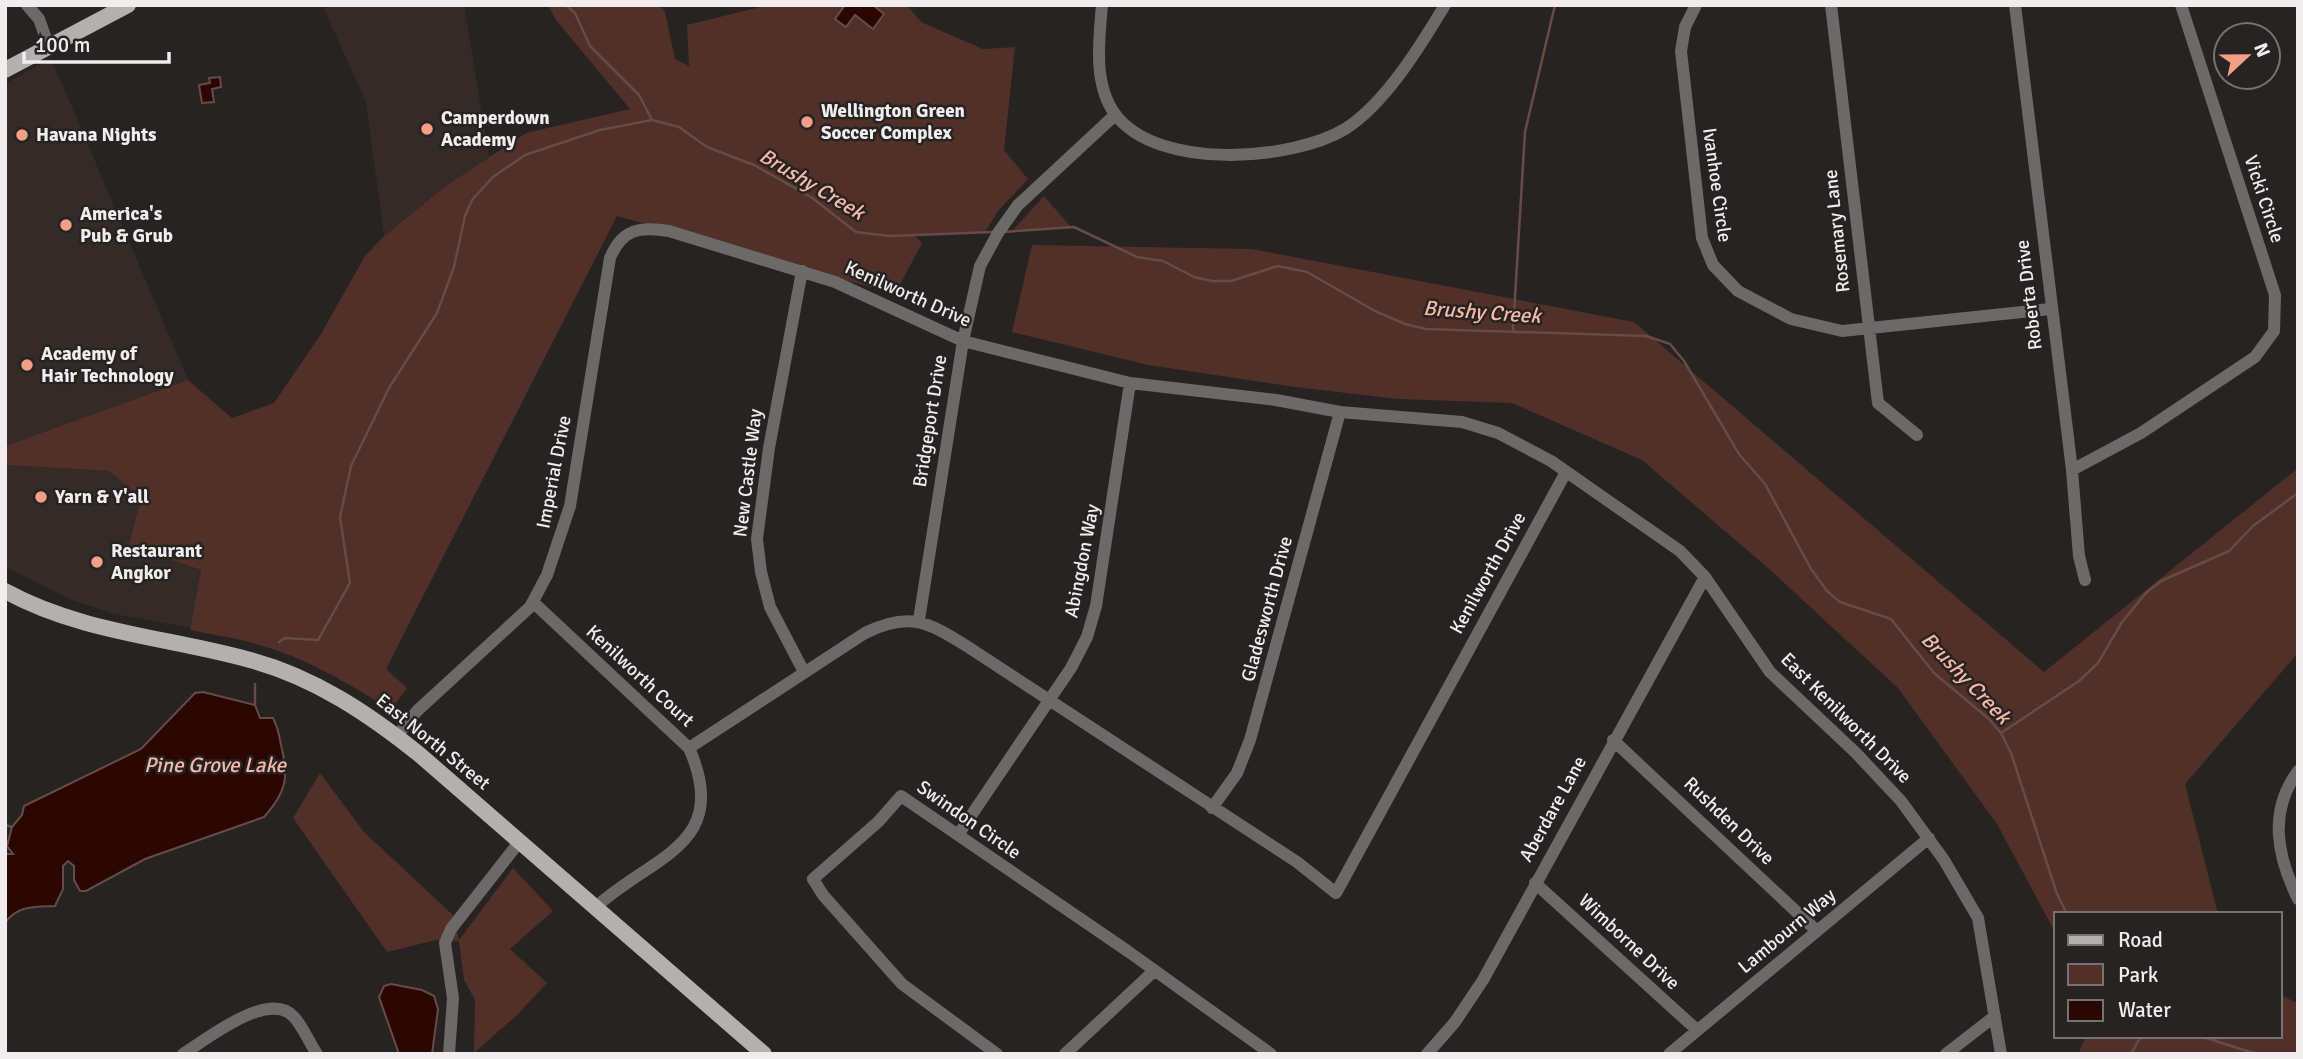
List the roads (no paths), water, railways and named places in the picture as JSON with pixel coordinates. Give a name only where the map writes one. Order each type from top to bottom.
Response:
[{"type":"main road","points":[[5,70],[128,5]]},
{"type":"main road","name":"East North Street","points":[[5,591],[92,626],[221,653],[281,670],[355,706],[397,736],[764,1054]]},
{"type":"street","points":[[27,5],[39,19],[49,47]]},
{"type":"street","points":[[1102,5],[1099,65],[1115,114],[1147,138],[1197,152],[1267,154],[1308,146],[1344,130],[1370,110],[1445,5]]},
{"type":"street","name":"Ivanhoe Circle","points":[[1696,5],[1685,27],[1681,51],[1702,238],[1708,256],[1727,282],[1776,313],[1842,331],[2050,309]]},
{"type":"street","name":"Rosemary Lane","points":[[1831,5],[1878,404],[1917,435]]},
{"type":"street","name":"Roberta Drive","points":[[2015,5],[2050,309],[2072,470],[2079,556],[2085,580]]},
{"type":"street","name":"Vicki Circle","points":[[2072,470],[2141,433],[2240,369],[2260,353],[2274,331],[2275,295],[2181,5]]},
{"type":"street","name":"Bridgeport Drive","points":[[919,620],[975,281],[990,247],[1011,215],[1115,114]]},
{"type":"street","name":"Kenilworth Drive","points":[[619,241],[639,228],[659,229],[835,282],[963,341],[1130,383],[1276,400],[1340,412],[1475,425],[1528,448],[1566,472],[1336,893],[1308,869],[1050,700],[937,628],[919,620]]},
{"type":"street","name":"Imperial Drive","points":[[397,736],[417,711],[534,603],[554,558],[570,506],[608,266],[619,241]]},
{"type":"street","name":"New Castle Way","points":[[802,271],[769,449],[757,539],[761,572],[770,607],[804,672]]},
{"type":"street","name":"Abingdon Way","points":[[958,835],[1080,652],[1094,615],[1130,383]]},
{"type":"street","name":"Gladesworth Drive","points":[[1212,808],[1237,773],[1250,740],[1340,412]]},
{"type":"street","name":"East Kenilworth Drive","points":[[1566,472],[1669,542],[1704,577],[1770,672],[1876,772],[1929,838],[1962,886],[1978,918],[2001,1054]]},
{"type":"street","name":"Aberdare Lane","points":[[1427,1054],[1455,1022],[1483,980],[1704,577]]},
{"type":"street","name":"Kenilworth Court","points":[[534,603],[689,748],[701,791],[701,812],[695,828],[681,846],[615,890],[596,907]]},
{"type":"street","points":[[689,748],[873,629],[919,620]]},
{"type":"street","name":"Rushden Drive","points":[[1613,740],[1816,931]]},
{"type":"street","points":[[2298,771],[2282,802],[2277,834],[2281,858],[2298,899]]},
{"type":"street","name":"Swindon Circle","points":[[997,1054],[902,984],[823,895],[813,879],[878,822],[901,796],[1271,1054]]},
{"type":"street","name":"Lambourn Way","points":[[1669,1054],[1929,838]]},
{"type":"street","points":[[449,1054],[453,998],[445,943],[451,929],[520,841]]},
{"type":"street","name":"Wimborne Drive","points":[[1535,883],[1697,1030]]},
{"type":"street","points":[[1065,1054],[1154,971]]},
{"type":"street","points":[[184,1054],[238,1020],[267,1007],[282,1009],[293,1016],[317,1054]]},
{"type":"street","points":[[1946,1054],[1995,1016]]},
{"type":"water","points":[[845,5],[873,5],[884,14],[873,29],[855,15],[846,27],[835,19]]},
{"type":"water","points":[[220,77],[221,87],[212,89],[214,102],[202,103],[199,85],[210,83],[209,78]]},
{"type":"water","name":"Pine Grove Lake","points":[[203,692],[255,705],[260,718],[273,718],[275,721],[284,756],[285,775],[282,791],[264,817],[145,859],[86,891],[80,891],[74,880],[74,866],[68,861],[63,866],[63,889],[55,906],[21,910],[5,923],[5,854],[13,854],[7,846],[12,827],[22,815],[24,806],[141,749],[195,693]]},
{"type":"water","points":[[391,984],[422,990],[434,996],[438,1009],[432,1054],[399,1054],[379,997],[384,986]]},
{"type":"waterway","name":"Brushy Creek","points":[[566,5],[575,13],[590,46],[639,95],[652,120]]},
{"type":"waterway","points":[[1513,330],[1525,132],[1555,5]]},
{"type":"waterway","points":[[279,642],[285,638],[318,640],[350,583],[340,517],[351,466],[389,388],[437,313],[454,267],[465,216],[472,200],[493,177],[525,155],[600,130],[652,120],[679,127],[707,147],[754,165],[811,197],[856,232],[890,236],[993,232]]},
{"type":"waterway","name":"Brushy Creek","points":[[1003,232],[1074,227],[1137,257],[1163,261],[1194,277],[1212,281],[1231,281],[1278,266],[1307,272],[1375,311],[1405,324],[1426,329],[1646,336],[1670,344],[1684,361],[1739,454],[1765,484],[1811,569],[1827,591],[1840,602],[1891,619],[1934,673],[1989,719],[2001,733],[2011,753],[2057,894],[2066,912]]},
{"type":"waterway","points":[[2001,733],[2079,681],[2098,663],[2122,622],[2146,593],[2161,581],[2229,551],[2253,526],[2298,493]]},
{"type":"waterway","points":[[255,684],[255,705]]},
{"type":"waterway","points":[[5,825],[12,827]]},
{"type":"waterway","name":"Brushy Creek","points":[[2131,1054],[2140,1038]]},
{"type":"waterway","points":[[2206,1038],[2256,1054]]},
{"type":"place","name":"Wellington Green Soccer Complex","points":[[807,122]]},
{"type":"place","name":"Camperdown Academy","points":[[427,129]]},
{"type":"place","name":"Havana Nights","points":[[22,135]]},
{"type":"place","name":"America's Pub & Grub","points":[[66,225]]},
{"type":"place","name":"Academy of Hair Technology","points":[[27,365]]},
{"type":"place","name":"Yarn & Y'all","points":[[41,497]]},
{"type":"place","name":"Restaurant Angkor","points":[[97,562]]}]
